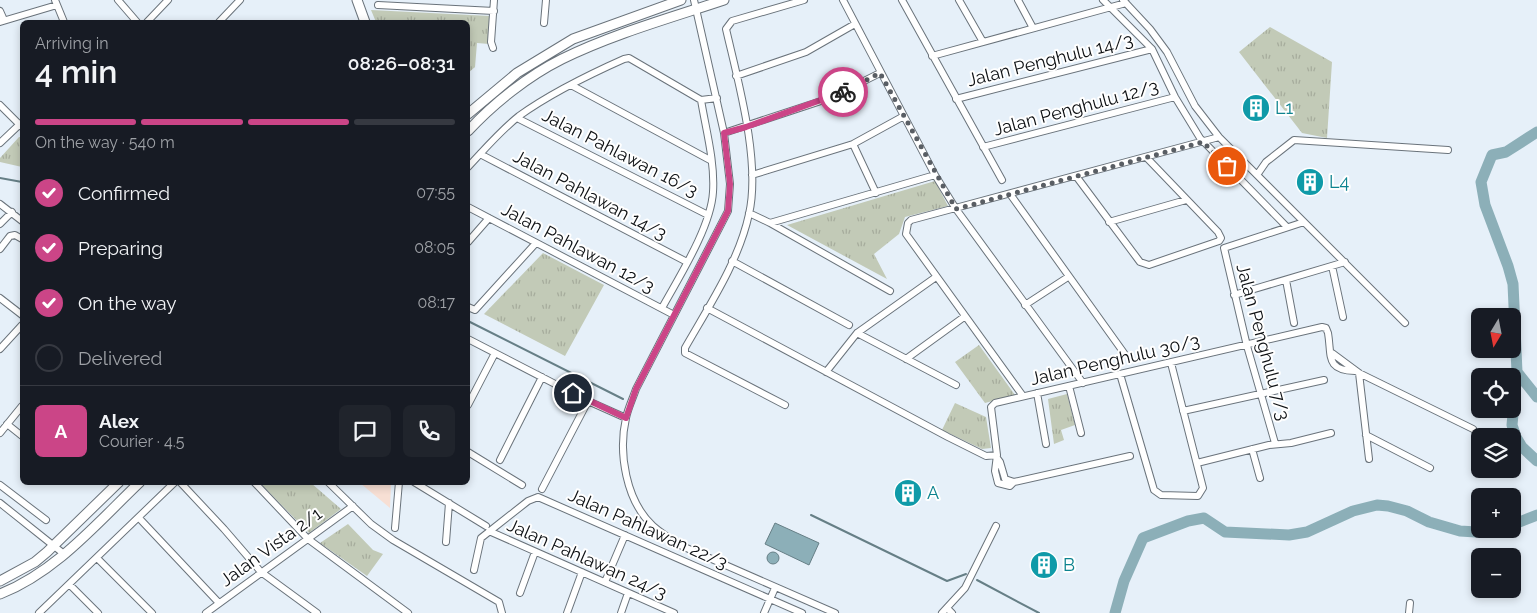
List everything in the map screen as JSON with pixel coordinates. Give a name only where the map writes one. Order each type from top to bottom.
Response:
[{"type":"main road","points":[[357,0],[364,20]]},
{"type":"main road","points":[[470,112],[517,73],[573,39],[681,0]]},
{"type":"main road","points":[[470,128],[525,82],[560,60],[695,5],[724,0]]},
{"type":"main road","points":[[0,581],[35,562],[116,485]]},
{"type":"main road","points":[[0,594],[45,571],[137,485]]},
{"type":"street","points":[[118,0],[135,20]]},
{"type":"street","points":[[149,20],[168,0]]},
{"type":"street","points":[[221,20],[240,0]]},
{"type":"street","points":[[493,48],[491,42],[494,0]]},
{"type":"street","points":[[544,23],[546,0]]},
{"type":"street","points":[[784,405],[684,353],[732,261],[749,214],[752,175],[746,127],[726,29],[732,21],[804,0]]},
{"type":"street","points":[[843,0],[935,175],[956,209],[1083,383]]},
{"type":"street","points":[[902,0],[1002,180]]},
{"type":"street","points":[[959,0],[983,42]]},
{"type":"street","points":[[1018,0],[1033,28]]},
{"type":"street","points":[[1103,0],[1152,49],[1175,97],[1203,142],[1287,227],[1304,222]]},
{"type":"street","points":[[932,56],[1111,8],[1124,2],[1150,29],[1167,52],[1195,106],[1219,137],[1405,323]]},
{"type":"street","points":[[0,11],[2,21],[56,3],[63,20]]},
{"type":"street","points":[[378,4],[494,11]]},
{"type":"street","points":[[695,5],[724,133],[730,184],[728,211],[636,389],[626,418],[624,441],[627,479],[642,514],[652,525],[682,546],[835,613]]},
{"type":"street","points":[[736,76],[806,52],[855,24]]},
{"type":"street","name":"Jalan Penghulu 14/3","points":[[956,100],[1152,49]]},
{"type":"street","points":[[470,166],[517,118],[586,76],[629,58],[701,100],[717,98]]},
{"type":"street","points":[[724,133],[830,98],[880,73]]},
{"type":"street","points":[[571,85],[710,160]]},
{"type":"street","name":"Jalan Penghulu 12/3","points":[[984,147],[1175,97]]},
{"type":"street","points":[[662,308],[708,215],[713,192],[701,100]]},
{"type":"street","points":[[0,105],[20,125]]},
{"type":"street","points":[[752,175],[853,144],[904,116]]},
{"type":"street","name":"Jalan Pahlawan 16/3","points":[[517,118],[708,215]]},
{"type":"street","points":[[0,143],[20,127]]},
{"type":"street","points":[[1023,396],[964,317],[906,234],[908,223],[911,220],[1148,159],[1219,137]]},
{"type":"street","points":[[1257,175],[1266,162],[1294,140],[1448,150]]},
{"type":"street","points":[[853,144],[876,193]]},
{"type":"street","name":"Jalan Pahlawan 14/3","points":[[480,154],[686,262]]},
{"type":"street","points":[[1077,177],[1140,262],[1149,265],[1216,243],[1221,238],[1218,232],[1148,159]]},
{"type":"street","points":[[770,223],[935,175]]},
{"type":"street","points":[[1010,194],[1124,353]]},
{"type":"street","points":[[1109,222],[1186,200]]},
{"type":"street","points":[[0,204],[20,219]]},
{"type":"street","name":"Jalan Pahlawan 12/3","points":[[470,208],[674,315]]},
{"type":"street","points":[[0,224],[12,212]]},
{"type":"street","points":[[749,214],[770,223],[890,291]]},
{"type":"street","points":[[470,240],[489,218]]},
{"type":"street","name":"Jalan Penghulu 7/3","points":[[1275,444],[1247,346],[1224,248],[1287,227]]},
{"type":"street","points":[[0,249],[10,236],[15,235],[20,238]]},
{"type":"street","points":[[470,308],[476,310],[536,243]]},
{"type":"street","points":[[732,261],[849,324]]},
{"type":"street","points":[[1234,295],[1344,262]]},
{"type":"street","points":[[1332,266],[1343,317]]},
{"type":"street","points":[[826,372],[857,333],[936,277]]},
{"type":"street","points":[[1025,305],[1068,277]]},
{"type":"street","points":[[1286,280],[1294,324]]},
{"type":"street","points":[[0,298],[20,313]]},
{"type":"street","points":[[707,308],[986,456],[997,456],[1005,479],[1014,482],[1130,456]]},
{"type":"street","points":[[906,359],[964,317]]},
{"type":"street","points":[[0,349],[20,326]]},
{"type":"street","name":"Jalan Penghulu 30/3","points":[[997,456],[991,407],[995,403],[1023,396],[1247,346],[1322,327],[1326,328],[1333,365],[1337,369],[1357,372]]},
{"type":"street","points":[[857,333],[956,385]]},
{"type":"street","points":[[470,340],[588,401],[626,418]]},
{"type":"street","points":[[471,391],[495,353]]},
{"type":"street","points":[[1120,374],[1156,493],[1198,496],[1203,488],[1171,363]]},
{"type":"street","points":[[1357,372],[1471,428]]},
{"type":"street","points":[[1357,372],[1369,460]]},
{"type":"street","points":[[500,460],[542,377]]},
{"type":"street","points":[[1183,411],[1324,380]]},
{"type":"street","points":[[1069,386],[1081,432]]},
{"type":"street","points":[[1037,393],[1046,444]]},
{"type":"street","points":[[542,489],[588,401]]},
{"type":"street","points":[[0,433],[20,408]]},
{"type":"street","points":[[7,424],[20,434]]},
{"type":"street","points":[[1197,463],[1252,449],[1291,443],[1332,433]]},
{"type":"street","points":[[1366,435],[1430,468]]},
{"type":"street","points":[[1252,449],[1260,478]]},
{"type":"street","points":[[470,453],[522,485]]},
{"type":"street","points":[[0,485],[46,520]]},
{"type":"street","points":[[39,613],[172,485]]},
{"type":"street","points":[[183,485],[224,528],[261,572],[317,613]]},
{"type":"street","points":[[257,485],[308,539],[408,613]]},
{"type":"street","points":[[331,485],[371,524],[392,540],[499,602],[502,613]]},
{"type":"street","points":[[395,528],[399,485]]},
{"type":"street","name":"Jalan Pahlawan 24/3","points":[[419,485],[488,529],[535,552],[674,613]]},
{"type":"street","name":"Jalan Pahlawan 22/3","points":[[488,529],[538,496],[802,613]]},
{"type":"street","points":[[446,542],[448,503]]},
{"type":"street","points":[[0,504],[64,554]]},
{"type":"street","name":"Jalan Vista 2/1","points":[[206,613],[353,506]]},
{"type":"street","points":[[139,518],[219,603]]},
{"type":"street","points":[[952,613],[944,610],[970,580],[996,526]]},
{"type":"street","points":[[474,570],[481,538],[488,529]]},
{"type":"street","points":[[605,582],[625,535]]},
{"type":"street","points":[[520,593],[535,552]]},
{"type":"street","points":[[96,558],[152,613]]},
{"type":"street","points":[[567,613],[582,572]]},
{"type":"street","points":[[70,585],[98,613]]},
{"type":"street","points":[[764,613],[775,588]]},
{"type":"street","points":[[621,613],[628,593]]},
{"type":"street","points":[[1410,603],[1410,613]]},
{"type":"shaded area","points":[[362,485],[391,485],[390,508]]},
{"type":"green space","points":[[371,10],[490,16],[489,44],[477,43],[475,67],[470,71],[470,20],[375,20]]},
{"type":"green space","points":[[1270,27],[1332,62],[1327,138],[1302,133],[1239,52]]},
{"type":"green space","points":[[20,137],[20,167],[0,162],[0,158]]},
{"type":"green space","points":[[935,181],[948,206],[905,217],[899,234],[874,254],[887,279],[787,225]]},
{"type":"green space","points":[[543,253],[604,285],[565,356],[484,314]]},
{"type":"green space","points":[[979,345],[1015,395],[985,403],[955,362]]},
{"type":"green space","points":[[1067,394],[1075,425],[1061,430],[1064,440],[1054,444],[1048,399]]},
{"type":"green space","points":[[955,403],[986,417],[991,448],[982,449],[942,430]]},
{"type":"green space","points":[[262,485],[313,485],[341,509],[309,533]]},
{"type":"green space","points":[[348,524],[373,550],[383,554],[367,576],[320,543]]},
{"type":"water","points":[[775,523],[819,543],[809,565],[765,544]]},
{"type":"water","points":[[771,552],[775,552],[779,558],[775,564],[771,564],[767,560],[767,556]]},
{"type":"waterway","points":[[1537,132],[1506,152],[1492,155],[1481,182],[1485,205],[1513,284],[1517,372],[1512,425],[1522,447],[1537,461]]},
{"type":"waterway","points":[[0,178],[20,182]]},
{"type":"waterway","points":[[470,322],[623,399]]},
{"type":"waterway","points":[[1521,377],[1537,397]]},
{"type":"waterway","points":[[1115,613],[1124,581],[1143,538],[1188,521],[1204,518],[1225,532],[1289,535],[1307,532],[1353,511],[1377,505],[1407,511],[1429,522],[1460,531],[1471,532]]},
{"type":"waterway","points":[[811,515],[947,581],[966,574]]},
{"type":"waterway","points":[[1521,521],[1537,515]]},
{"type":"waterway","points":[[977,580],[1039,613]]},
{"type":"way so far","points":[[843,92],[880,73],[935,175],[956,209],[1203,142],[1227,166]]},
{"type":"place","name":"L1","points":[[1256,108]]},
{"type":"place","name":"L4","points":[[1310,182]]},
{"type":"place","name":"A","points":[[908,493]]},
{"type":"place","name":"B","points":[[1044,565]]},
{"type":"route","points":[[573,393],[605,410],[626,418],[636,389],[728,211],[730,184],[724,133],[843,92]]}]
